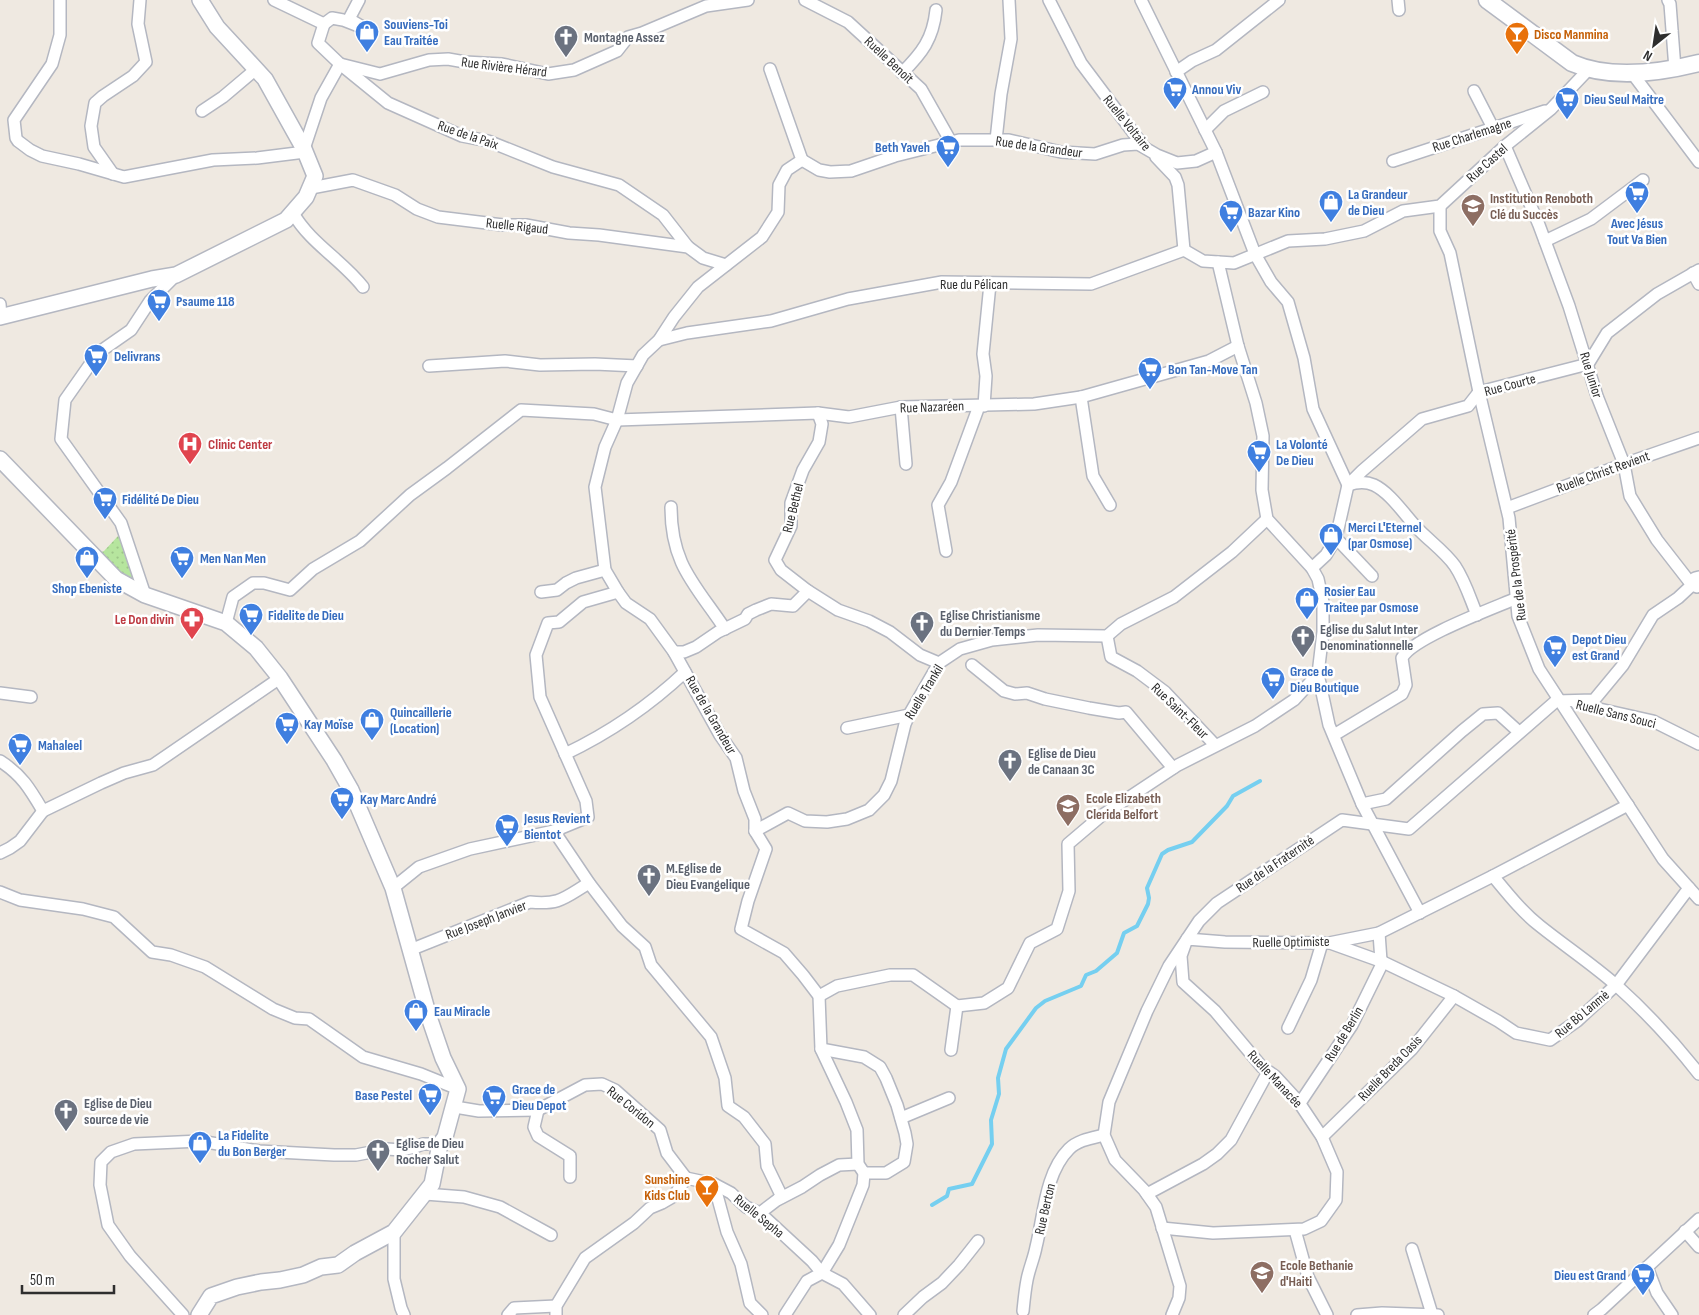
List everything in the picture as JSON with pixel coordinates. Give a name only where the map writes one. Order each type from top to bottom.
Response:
[{"type":"main road","points":[[1487,0],[1572,63],[1588,70],[1608,73],[1632,72],[1675,69],[1699,63]]},
{"type":"street","points":[[60,0],[60,35],[52,64],[14,120],[16,138],[22,145],[42,156],[124,177],[213,160],[257,158],[305,150]]},
{"type":"street","points":[[113,174],[94,147],[92,119],[95,103],[133,76],[146,62],[138,24],[140,0]]},
{"type":"street","points":[[0,304],[0,317],[152,279],[176,275],[286,220],[306,197],[314,176],[305,150],[265,79],[217,27],[200,0]]},
{"type":"street","points":[[274,0],[324,24],[332,18],[366,29],[349,19],[359,0]]},
{"type":"street","name":"Rue Rivière Hérard","points":[[340,64],[380,74],[430,60],[448,59],[502,64],[548,74],[574,70],[617,51],[628,37],[706,6],[748,0]]},
{"type":"street","name":"Ruelle Benoît","points":[[805,0],[848,22],[921,89],[952,142]]},
{"type":"street","points":[[996,140],[1001,94],[1011,39],[1009,0]]},
{"type":"street","name":"Ruelle Voltaire","points":[[1050,0],[1081,63],[1141,144],[1162,162],[1175,177],[1178,185],[1184,250]]},
{"type":"street","points":[[1141,0],[1216,152],[1255,254],[1271,282],[1288,302],[1304,358],[1314,409],[1348,485],[1336,538],[1326,555],[1312,568]]},
{"type":"street","points":[[1176,72],[1192,61],[1216,50],[1279,0]]},
{"type":"street","points":[[1668,0],[1670,4],[1675,69]]},
{"type":"street","points":[[902,73],[922,54],[935,25],[936,10]]},
{"type":"street","name":"Rue de la Paix","points":[[324,24],[318,43],[340,64],[388,103],[462,136],[488,142],[553,167],[619,185],[663,215],[688,247]]},
{"type":"street","points":[[305,150],[321,98],[340,64]]},
{"type":"street","points":[[770,69],[802,160]]},
{"type":"street","points":[[202,111],[223,97],[255,70]]},
{"type":"street","name":"Rue Castel","points":[[1440,206],[1505,146],[1551,109],[1588,70]]},
{"type":"street","points":[[1632,72],[1699,162]]},
{"type":"street","points":[[1474,91],[1493,128]]},
{"type":"street","points":[[1205,130],[1224,111],[1263,92]]},
{"type":"street","name":"Rue Charlemagne","points":[[1393,161],[1551,109]]},
{"type":"street","name":"Rue de la Grandeur","points":[[819,996],[784,953],[741,929],[748,901],[766,849],[755,830],[755,819],[744,791],[736,758],[720,734],[674,652],[650,619],[626,603],[605,570],[595,487],[605,447],[617,420],[627,383],[643,355],[659,340],[674,317],[698,287],[762,237],[778,212],[780,185],[787,170],[802,160],[819,170],[830,172],[851,170],[895,156],[959,140],[1009,140],[1061,152],[1095,154],[1123,144],[1141,144]]},
{"type":"street","points":[[1141,144],[1158,155],[1177,163],[1196,161],[1216,152]]},
{"type":"street","name":"Rue Junior","points":[[1505,146],[1545,241],[1588,364],[1597,396],[1624,464],[1630,496],[1657,540],[1697,583]]},
{"type":"street","name":"Ruelle Rigaud","points":[[311,188],[353,180],[394,195],[417,209],[438,216],[503,225],[526,225],[569,233],[599,235],[688,247],[703,258],[726,265]]},
{"type":"street","points":[[1545,241],[1591,219],[1643,180]]},
{"type":"street","points":[[1184,250],[1203,261],[1234,263],[1288,241],[1325,239],[1364,231],[1404,211],[1440,206]]},
{"type":"street","name":"Rue de la Prospérité","points":[[1440,206],[1440,231],[1450,253],[1479,392],[1507,508],[1518,616],[1539,670],[1558,700],[1663,859],[1699,899]]},
{"type":"street","points":[[293,213],[298,222],[313,238],[352,274],[363,287]]},
{"type":"street","name":"Rue du Pélican","points":[[659,340],[687,333],[771,322],[848,299],[942,282],[1091,284],[1184,250]]},
{"type":"street","points":[[1218,262],[1238,346],[1256,403],[1263,436],[1262,490],[1267,519],[1312,568],[1318,579],[1323,602],[1318,674],[1329,725],[1362,804],[1420,913]]},
{"type":"street","points":[[1588,364],[1607,333],[1657,294],[1696,272],[1699,284]]},
{"type":"street","points":[[145,594],[121,523],[61,439],[65,400],[70,392],[98,353],[131,330],[150,302],[176,275]]},
{"type":"street","points":[[946,551],[938,505],[951,482],[982,406],[986,376],[983,354],[990,284]]},
{"type":"street","name":"Rue Nazaréen","points":[[226,623],[233,597],[253,583],[264,582],[290,590],[313,569],[360,541],[410,495],[521,410],[594,414],[617,420],[818,414],[849,417],[901,407],[1034,404],[1081,397],[1208,361],[1238,346]]},
{"type":"street","points":[[429,366],[505,361],[540,365],[595,364],[637,366]]},
{"type":"street","name":"Rue Courte","points":[[1348,485],[1422,419],[1468,406],[1479,392],[1588,364]]},
{"type":"street","points":[[1081,397],[1093,476],[1110,505]]},
{"type":"street","points":[[901,407],[906,464]]},
{"type":"street","name":"Rue Bethel","points":[[808,591],[781,570],[775,560],[791,526],[791,503],[803,470],[819,442],[822,424],[818,414]]},
{"type":"street","name":"Ruelle Christ Revient","points":[[1507,508],[1699,438]]},
{"type":"street","points":[[0,459],[116,579],[145,594],[226,623],[256,648],[280,678],[334,760],[351,790],[393,888],[429,1017],[443,1058],[458,1089],[446,1137],[440,1144],[436,1172],[432,1184],[394,1232],[355,1253],[338,1265],[280,1280],[236,1287],[211,1296],[199,1315]]},
{"type":"street","points":[[1348,485],[1360,482],[1372,484],[1388,496],[1453,564],[1464,581],[1477,615]]},
{"type":"street","points":[[671,507],[671,530],[682,566],[694,588],[725,629]]},
{"type":"street","points":[[1107,636],[1121,624],[1174,597],[1232,552],[1267,519]]},
{"type":"street","points":[[1336,538],[1372,576]]},
{"type":"street","points":[[541,592],[557,590],[576,578],[605,570]]},
{"type":"street","points":[[1558,700],[1594,700],[1623,665],[1653,615],[1697,583]]},
{"type":"street","points":[[674,652],[684,652],[696,647],[718,632],[745,619],[748,614],[771,604],[793,606],[808,591],[838,610],[869,621],[890,632],[920,655],[939,663]]},
{"type":"street","points":[[393,888],[419,868],[470,849],[554,831],[588,817],[586,800],[540,697],[536,655],[548,622],[559,622],[584,602],[618,592]]},
{"type":"street","points":[[1334,736],[1402,694],[1406,685],[1402,666],[1403,655],[1437,633],[1517,598]]},
{"type":"street","name":"Ruelle Trankil","points":[[755,830],[788,813],[805,821],[828,822],[846,819],[869,810],[884,795],[891,780],[909,715],[939,663],[960,649],[992,640],[1038,635],[1107,636]]},
{"type":"street","name":"Rue Saint-Fleur","points":[[1107,636],[1111,657],[1137,671],[1165,692],[1215,745]]},
{"type":"street","points":[[972,665],[1004,691],[1015,694],[1027,693],[1045,699],[1119,713],[1126,712],[1173,768]]},
{"type":"street","points":[[565,754],[594,740],[626,720],[662,694],[686,672]]},
{"type":"street","points":[[785,1315],[807,1281],[822,1273],[839,1245],[863,1186],[857,1130],[821,1049],[819,996],[837,986],[890,975],[913,975],[957,1006],[984,1003],[1008,988],[1030,943],[1057,929],[1069,891],[1068,844],[1101,816],[1173,768],[1255,726],[1294,700],[1318,674]]},
{"type":"street","points":[[0,853],[20,841],[43,811],[124,773],[153,765],[280,678]]},
{"type":"street","points":[[0,693],[31,697]]},
{"type":"street","name":"Rue de la Fraternité","points":[[1104,1135],[1109,1102],[1147,1011],[1169,966],[1199,921],[1217,903],[1342,820],[1409,830],[1518,732],[1558,700]]},
{"type":"street","name":"Ruelle Sans Souci","points":[[1558,700],[1653,722],[1699,744]]},
{"type":"street","points":[[1362,804],[1386,799],[1462,730],[1483,714],[1498,714],[1518,732]]},
{"type":"street","points":[[847,728],[909,715]]},
{"type":"street","points":[[0,761],[14,770],[43,811]]},
{"type":"street","name":"Ruelle Optimiste","points":[[1187,939],[1225,942],[1325,943],[1380,933],[1628,805]]},
{"type":"street","points":[[554,831],[589,884],[622,926],[645,947],[651,965],[711,1037],[725,1078],[728,1106],[744,1117],[765,1144],[767,1166],[782,1197]]},
{"type":"street","points":[[1493,876],[1518,906],[1540,926],[1574,950],[1616,985],[1665,1033],[1699,1074]]},
{"type":"street","name":"Rue Joseph Janvier","points":[[410,950],[530,902],[549,904],[562,900],[589,884]]},
{"type":"street","name":"Rue Bò Lanmè","points":[[1325,943],[1382,962],[1454,996],[1498,1021],[1516,1034],[1532,1035],[1550,1040],[1577,1022],[1616,985],[1689,888]]},
{"type":"street","points":[[0,892],[20,900],[83,909],[114,918],[152,952],[171,955],[205,967],[273,1009],[295,1018],[309,1019],[363,1057],[421,1074],[458,1089]]},
{"type":"street","points":[[1380,933],[1382,962]]},
{"type":"street","name":"Ruelle Manacée","points":[[1162,1228],[1213,1233],[1304,1229],[1321,1221],[1336,1200],[1337,1172],[1322,1137],[1300,1103],[1275,1076],[1262,1067],[1215,1012],[1183,982],[1181,956],[1187,939]]},
{"type":"street","points":[[1288,1028],[1311,980],[1325,943]]},
{"type":"street","name":"Rue de Berlin","points":[[1300,1103],[1352,1025],[1382,962]]},
{"type":"street","name":"Ruelle Breda Oasis","points":[[1322,1137],[1412,1048],[1454,996]]},
{"type":"street","points":[[950,1050],[957,1006]]},
{"type":"street","points":[[760,1213],[782,1197],[840,1165],[886,1173],[904,1162],[907,1144],[901,1118],[880,1067],[864,1056],[821,1049]]},
{"type":"street","points":[[1147,1194],[1203,1164],[1217,1154],[1231,1140],[1268,1072]]},
{"type":"street","name":"Rue Coridon","points":[[451,1114],[455,1107],[479,1111],[538,1110],[585,1085],[602,1084],[615,1090],[660,1130],[668,1153],[686,1178]]},
{"type":"street","points":[[901,1118],[949,1098]]},
{"type":"street","points":[[538,1110],[534,1127],[538,1136],[570,1156],[570,1177]]},
{"type":"street","points":[[1104,1135],[1115,1160],[1147,1194],[1156,1208],[1180,1286],[1179,1298],[1172,1315]]},
{"type":"street","name":"Rue Berton","points":[[1023,1311],[1027,1280],[1050,1185],[1057,1167],[1071,1147],[1085,1140],[1104,1135]]},
{"type":"street","points":[[183,1315],[130,1256],[108,1225],[100,1185],[102,1162],[111,1152],[134,1144],[200,1142],[259,1150],[334,1156],[356,1155],[388,1149],[401,1150],[415,1148],[423,1144],[440,1144]]},
{"type":"street","points":[[508,1315],[514,1308],[556,1311],[585,1258],[634,1223],[650,1208],[674,1196],[686,1178]]},
{"type":"street","name":"Ruelle Sepha","points":[[686,1178],[714,1184],[731,1193],[746,1207],[760,1213],[812,1261],[822,1273]]},
{"type":"street","points":[[714,1184],[727,1232],[741,1264],[750,1303],[762,1315]]},
{"type":"street","points":[[425,1194],[464,1197],[500,1207],[551,1235]]},
{"type":"street","points":[[1594,1315],[1699,1219]]},
{"type":"street","points":[[1295,1230],[1308,1277],[1327,1315]]},
{"type":"street","points":[[1685,1231],[1699,1247]]},
{"type":"street","points":[[394,1232],[394,1279],[399,1313]]},
{"type":"street","points":[[904,1315],[923,1296],[942,1283],[978,1241]]},
{"type":"street","points":[[1357,1315],[1382,1313],[1435,1314],[1412,1248]]},
{"type":"street","points":[[1646,1267],[1657,1293],[1672,1315]]},
{"type":"street","points":[[822,1273],[843,1284],[870,1315]]},
{"type":"green space","points":[[118,536],[123,544],[136,584],[124,578],[96,554],[104,551]]},
{"type":"waterway","points":[[932,1205],[947,1196],[949,1189],[972,1184],[992,1144],[991,1120],[999,1094],[998,1078],[1006,1049],[1036,1008],[1045,1001],[1081,986],[1086,975],[1096,971],[1117,953],[1124,933],[1137,926],[1148,904],[1147,888],[1162,854],[1192,842],[1227,806],[1233,796],[1260,781]]},
{"type":"place","name":"Souviens-Toi Eau Traitée","points":[[367,53]]},
{"type":"place","name":"Disco Manmina","points":[[1517,55]]},
{"type":"place","name":"Montagne Assez","points":[[566,58]]},
{"type":"place","name":"Annou Viv","points":[[1175,110]]},
{"type":"place","name":"Dieu Seul Maitre","points":[[1567,120]]},
{"type":"place","name":"Beth Yaveh","points":[[948,168]]},
{"type":"place","name":"Avec Jésus Tout Va Bien","points":[[1637,214]]},
{"type":"place","name":"La Grandeur de Dieu","points":[[1331,223]]},
{"type":"place","name":"Institution Renoboth Clé du Succès","points":[[1473,227]]},
{"type":"place","name":"Bazar Kino","points":[[1231,233]]},
{"type":"place","name":"Psaume 118","points":[[159,322]]},
{"type":"place","name":"Delivrans","points":[[96,377]]},
{"type":"place","name":"Bon Tan-Move Tan","points":[[1150,390]]},
{"type":"place","name":"Clinic Center","points":[[190,465]]},
{"type":"place","name":"La Volonté De Dieu","points":[[1259,473]]},
{"type":"place","name":"Fidélité De Dieu","points":[[105,520]]},
{"type":"place","name":"Merci L'Eternel (par Osmose)","points":[[1331,556]]},
{"type":"place","name":"Shop Ebeniste","points":[[87,579]]},
{"type":"place","name":"Men Nan Men","points":[[182,579]]},
{"type":"place","name":"Rosier Eau Traitee par Osmose","points":[[1307,620]]},
{"type":"place","name":"Fidelite de Dieu","points":[[251,636]]},
{"type":"place","name":"Le Don divin","points":[[192,640]]},
{"type":"place","name":"Eglise Christianisme du Dernier Temps","points":[[922,644]]},
{"type":"place","name":"Eglise du Salut Inter Denominationnelle","points":[[1303,658]]},
{"type":"place","name":"Depot Dieu est Grand","points":[[1555,668]]},
{"type":"place","name":"Grace de Dieu Boutique","points":[[1273,700]]},
{"type":"place","name":"Quincaillerie (Location)","points":[[372,741]]},
{"type":"place","name":"Kay Moïse","points":[[287,745]]},
{"type":"place","name":"Mahaleel","points":[[20,766]]},
{"type":"place","name":"Eglise de Dieu de Canaan 3C","points":[[1010,782]]},
{"type":"place","name":"Kay Marc André","points":[[342,820]]},
{"type":"place","name":"Ecole Elizabeth Clerida Belfort","points":[[1068,827]]},
{"type":"place","name":"Jesus Revient Bientot","points":[[507,847]]},
{"type":"place","name":"M.Eglise de Dieu Evangelique","points":[[649,897]]},
{"type":"place","name":"Eau Miracle","points":[[416,1032]]},
{"type":"place","name":"Base Pestel","points":[[430,1116]]},
{"type":"place","name":"Grace de Dieu Depot","points":[[494,1118]]},
{"type":"place","name":"Eglise de Dieu source de vie","points":[[66,1132]]},
{"type":"place","name":"La Fidelite du Bon Berger","points":[[200,1164]]},
{"type":"place","name":"Eglise de Dieu Rocher Salut","points":[[378,1172]]},
{"type":"place","name":"Sunshine Kids Club","points":[[707,1208]]},
{"type":"place","name":"Ecole Bethanie d'Haiti","points":[[1262,1294]]},
{"type":"place","name":"Dieu est Grand","points":[[1643,1296]]}]
